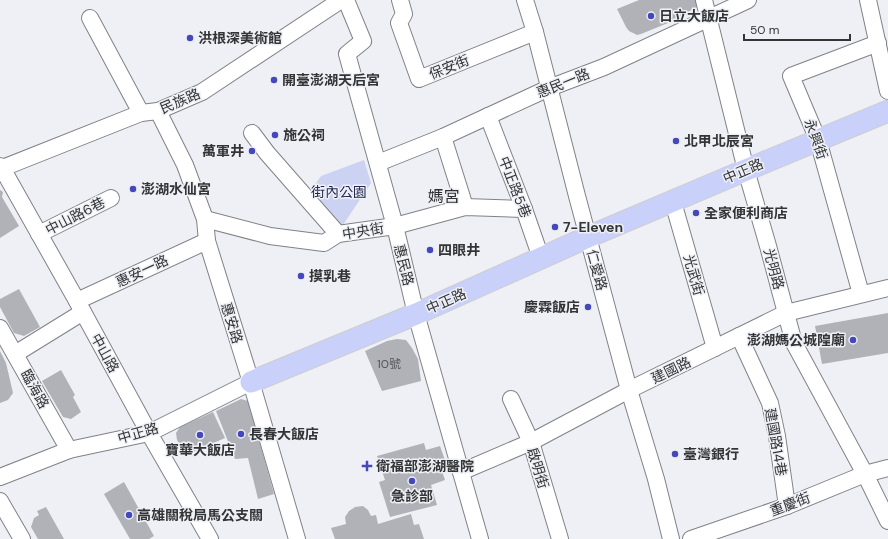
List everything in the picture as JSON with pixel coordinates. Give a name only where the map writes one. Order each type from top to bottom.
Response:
[{"type":"main road","name":"中正路","points":[[251,382],[416,314],[541,258],[888,111]]},
{"type":"street","name":"民族路","points":[[1,168],[141,113],[158,111],[202,92],[341,0]]},
{"type":"street","name":"惠民路","points":[[346,0],[363,41],[347,54],[395,226],[416,314],[480,539]]},
{"type":"street","name":"保安街","points":[[400,0],[404,14],[399,23],[419,79],[535,32]]},
{"type":"street","name":"仁愛路","points":[[525,0],[535,32],[629,390],[656,479],[671,539]]},
{"type":"street","name":"光明路","points":[[704,0],[746,170],[794,343],[865,474],[888,520]]},
{"type":"street","name":"惠民一路","points":[[378,163],[443,138],[549,88],[604,67],[748,0]]},
{"type":"street","points":[[868,0],[888,91]]},
{"type":"street","points":[[90,18],[141,113]]},
{"type":"street","name":"永興街","points":[[861,294],[818,140],[790,76],[878,43]]},
{"type":"street","name":"惠安路","points":[[158,111],[185,165],[204,219],[207,241],[251,382],[297,539]]},
{"type":"street","name":"中正路5巷","points":[[488,116],[524,209],[541,258]]},
{"type":"street","points":[[252,133],[267,153],[338,234]]},
{"type":"street","points":[[443,138],[466,208]]},
{"type":"street","name":"中山路","points":[[1,168],[210,539]]},
{"type":"street","name":"中山路6巷","points":[[39,234],[110,198]]},
{"type":"street","name":"光武街","points":[[673,202],[715,348]]},
{"type":"street","name":"中央街","points":[[204,219],[270,236],[324,243],[338,234],[395,226],[466,208],[524,209]]},
{"type":"street","name":"惠安一路","points":[[15,354],[80,307],[207,241]]},
{"type":"street","name":"建國路","points":[[461,472],[531,442],[629,390],[786,313],[888,288]]},
{"type":"street","name":"臨海路","points":[[0,328],[69,450]]},
{"type":"street","name":"建國路14巷","points":[[739,336],[770,403],[777,436],[787,506]]},
{"type":"street","name":"中正路","points":[[0,477],[69,450],[149,433],[251,382]]},
{"type":"street","name":"啟明街","points":[[511,398],[531,442],[560,539]]},
{"type":"street","name":"重慶街","points":[[691,539],[787,506],[865,474],[888,468]]},
{"type":"street","points":[[0,501],[22,539]]},
{"type":"green space","name":"街內公園","points":[[364,160],[371,183],[341,228],[310,192],[321,176]]},
{"type":"building","name":"日立大飯店","points":[[639,0],[696,0],[697,7],[668,23],[637,35],[629,31],[617,9]]},
{"type":"building","points":[[0,190],[3,192],[2,197],[19,226],[0,238]]},
{"type":"building","points":[[19,289],[40,327],[24,336],[14,333],[0,307],[0,299]]},
{"type":"building","name":"澎湖媽公城隍廟","points":[[888,313],[888,353],[822,364],[815,326]]},
{"type":"building","points":[[397,339],[406,340],[412,348],[418,359],[421,381],[382,391],[365,351],[387,341]]},
{"type":"building","points":[[0,351],[6,363],[13,393],[8,400],[0,403]]},
{"type":"building","points":[[61,370],[75,395],[73,397],[81,412],[71,419],[63,417],[42,381]]},
{"type":"building","name":"長春大飯店","points":[[241,399],[248,401],[274,494],[258,499],[248,458],[235,459],[216,411]]},
{"type":"building","name":"寶華大飯店","points":[[213,412],[225,438],[186,455],[177,440],[176,433],[180,427]]},
{"type":"building","name":"急診部","points":[[424,443],[426,450],[440,446],[446,463],[440,465],[445,480],[431,485],[437,505],[390,517],[379,482],[385,480],[377,456]]},
{"type":"building","name":"高雄關稅局馬公支關","points":[[124,482],[154,536],[149,539],[130,539],[104,494]]},
{"type":"building","points":[[363,506],[368,510],[371,516],[376,515],[378,524],[411,514],[414,525],[419,524],[424,539],[335,539],[331,528],[346,524],[345,517],[349,511],[355,507]]},
{"type":"building","points":[[46,507],[64,539],[38,539],[31,527],[34,518],[39,515],[37,511]]},
{"type":"place","name":"日立大飯店","points":[[651,16]]},
{"type":"place","name":"洪根深美術館","points":[[190,38]]},
{"type":"place","name":"開臺澎湖天后宮","points":[[274,80]]},
{"type":"place","name":"施公祠","points":[[275,135]]},
{"type":"place","name":"北甲北辰宮","points":[[676,141]]},
{"type":"place","name":"萬軍井","points":[[252,151]]},
{"type":"place","name":"澎湖水仙宮","points":[[133,189]]},
{"type":"place","name":"全家便利商店","points":[[696,213]]},
{"type":"place","name":"7-Eleven","points":[[555,227]]},
{"type":"place","name":"四眼井","points":[[430,250]]},
{"type":"place","name":"摸乳巷","points":[[301,276]]},
{"type":"place","name":"慶霖飯店","points":[[588,307]]},
{"type":"place","name":"澎湖媽公城隍廟","points":[[853,340]]},
{"type":"place","name":"長春大飯店","points":[[241,434]]},
{"type":"place","name":"寶華大飯店","points":[[200,435]]},
{"type":"place","name":"臺灣銀行","points":[[675,454]]},
{"type":"place","name":"衛福部澎湖醫院","points":[[367,466]]},
{"type":"place","name":"急診部","points":[[412,481]]},
{"type":"place","name":"高雄關稅局馬公支關","points":[[129,515]]},
{"type":"district","name":"媽宮","points":[[444,196]]}]
